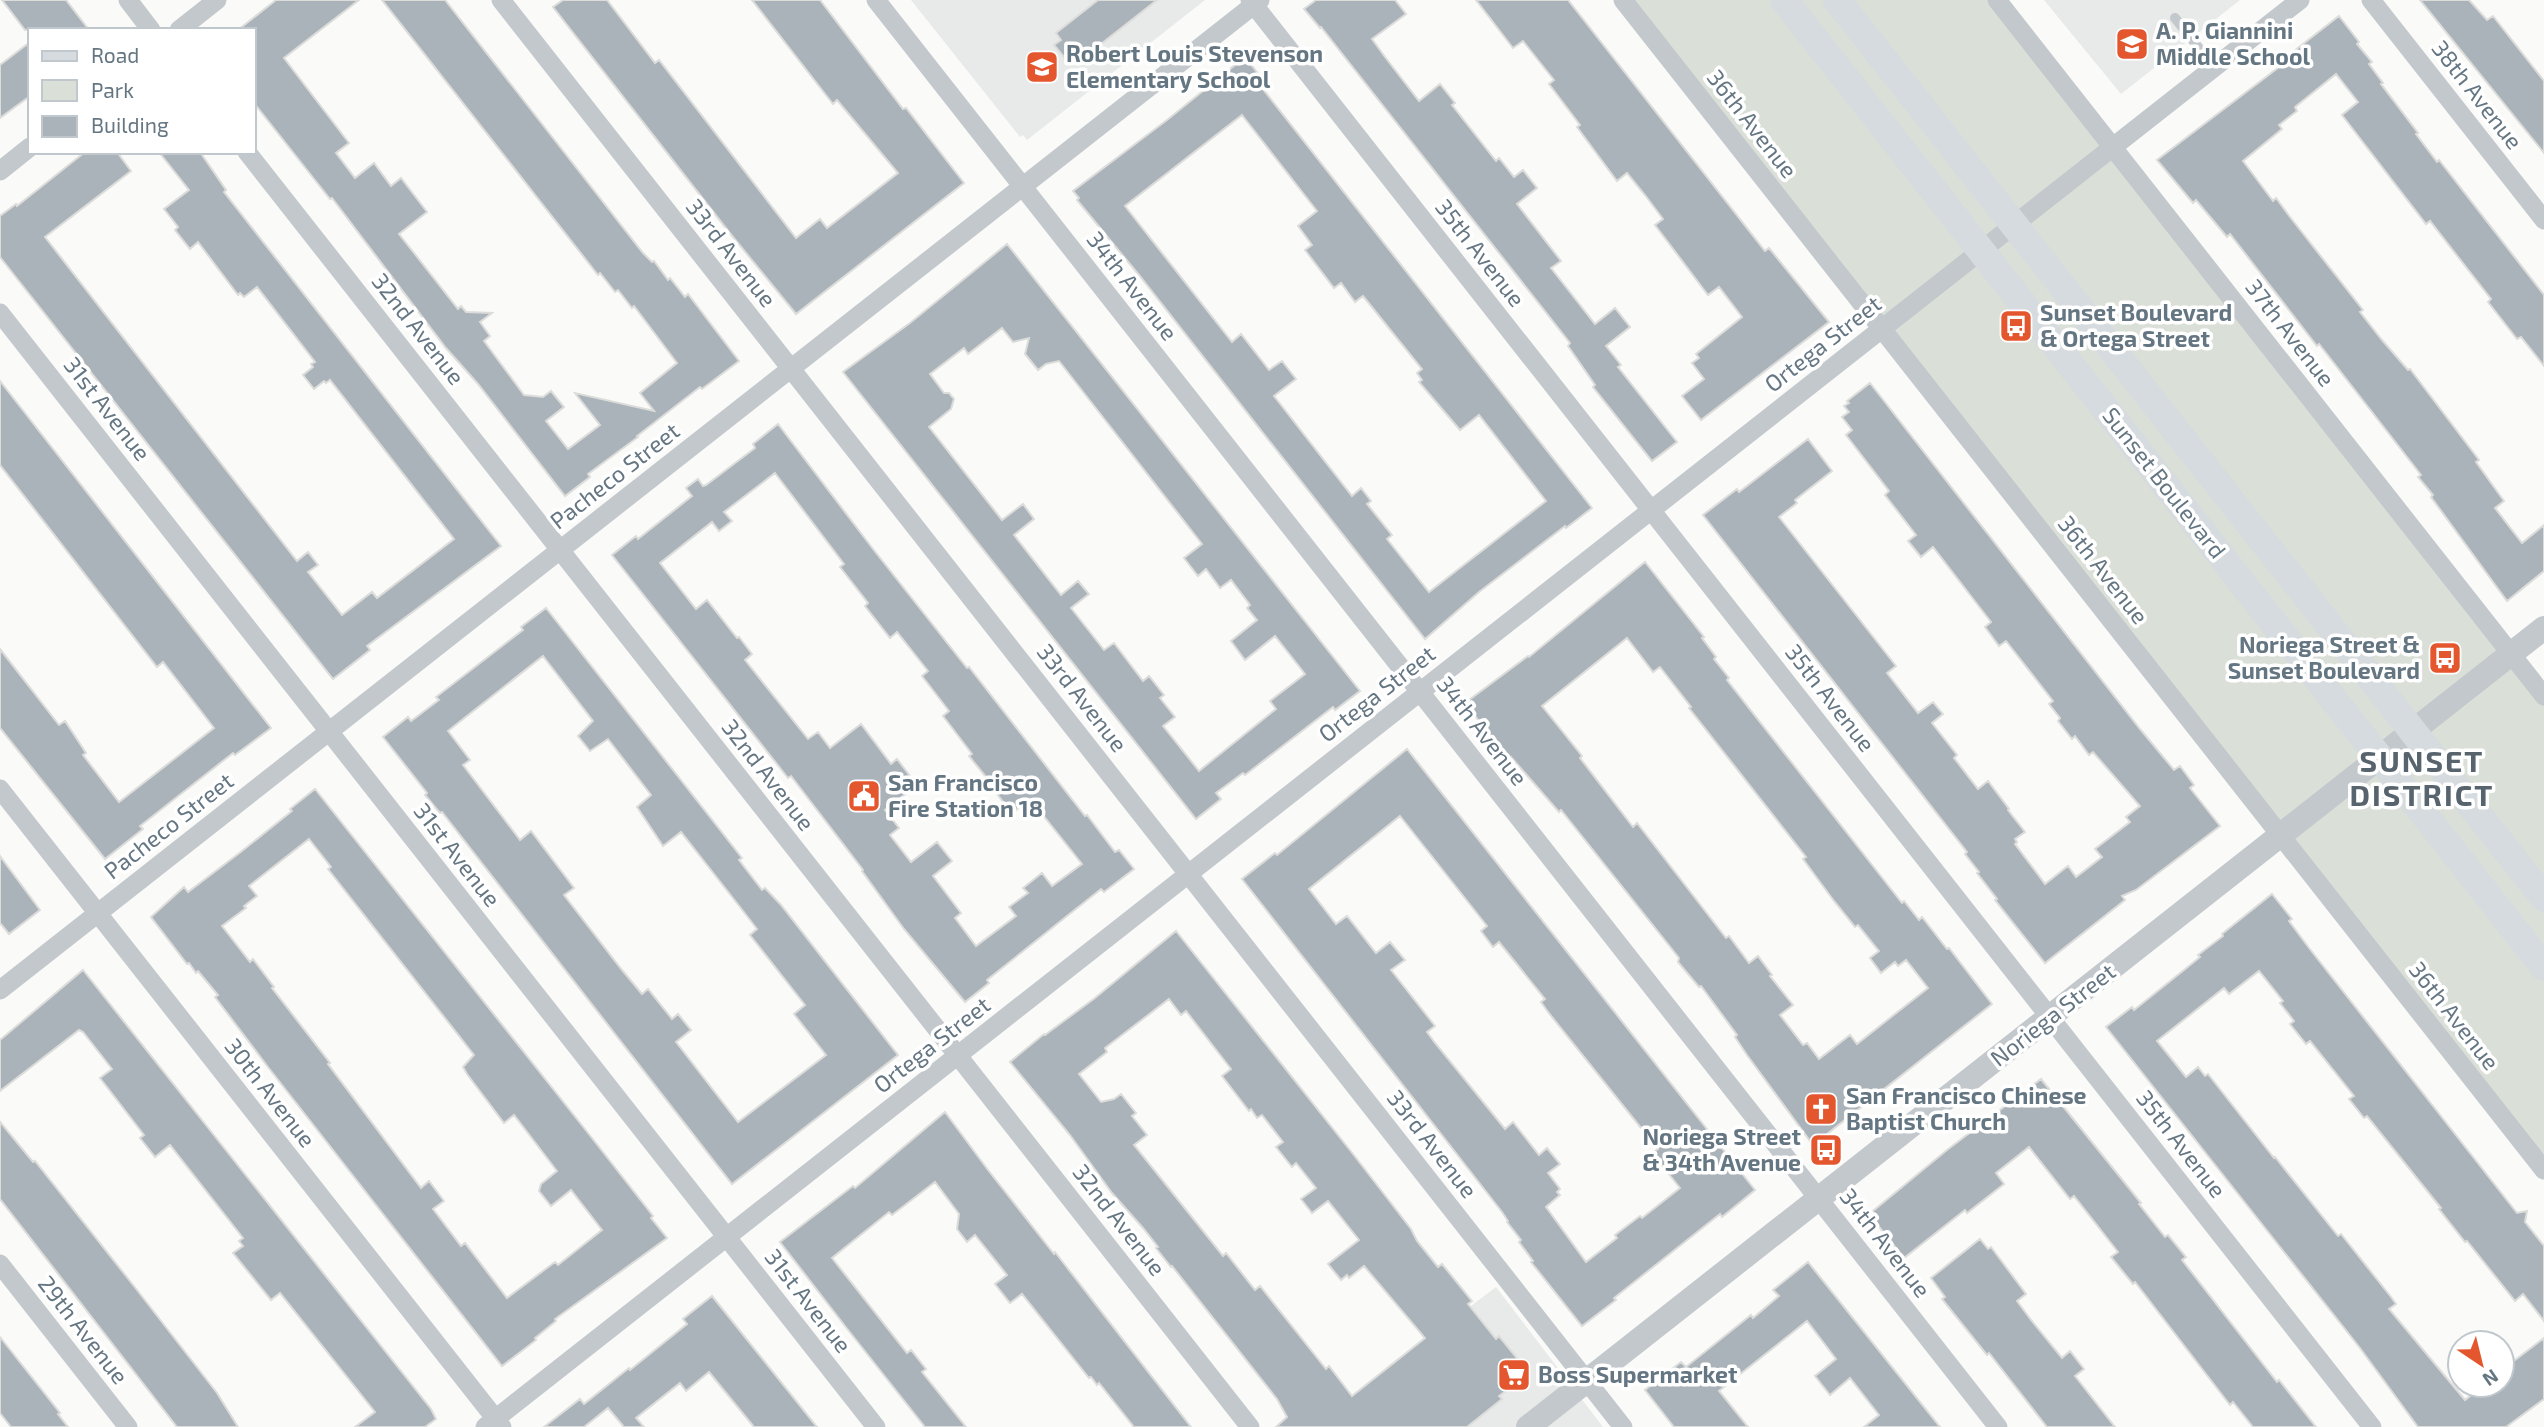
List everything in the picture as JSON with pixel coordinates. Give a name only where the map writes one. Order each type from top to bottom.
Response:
[{"type":"main road","name":"Sunset Boulevard","points":[[1784,0],[2544,967]]},
{"type":"main road","name":"Sunset Boulevard","points":[[1837,0],[2544,898]]},
{"type":"street","points":[[128,0],[149,28]]},
{"type":"street","points":[[182,28],[217,0]]},
{"type":"street","name":"33rd Avenue","points":[[501,0],[1623,1427]]},
{"type":"street","name":"34th Avenue","points":[[876,0],[1998,1427]]},
{"type":"street","name":"36th Avenue","points":[[1623,0],[2544,1170]]},
{"type":"street","name":"37th Avenue","points":[[1997,0],[2544,696]]},
{"type":"street","name":"Ortega Street","points":[[494,1424],[727,1237],[2300,0]]},
{"type":"street","name":"38th Avenue","points":[[2371,0],[2544,220]]},
{"type":"street","name":"Pacheco Street","points":[[0,990],[1254,2]]},
{"type":"street","name":"35th Avenue","points":[[1254,2],[2372,1427]]},
{"type":"street","points":[[0,171],[28,149]]},
{"type":"street","name":"32nd Avenue","points":[[249,154],[1250,1427]]},
{"type":"street","name":"31st Avenue","points":[[0,313],[876,1427]]},
{"type":"street","name":"Noriega Street","points":[[1528,1427],[2544,628]]},
{"type":"street","name":"30th Avenue","points":[[0,789],[494,1424]]},
{"type":"street","name":"29th Avenue","points":[[0,1264],[128,1427]]},
{"type":"lane","points":[[2175,18],[2214,67]]},
{"type":"shaded area","name":"Robert Louis Stevenson Elementary School","points":[[911,0],[1205,0],[1027,140],[1023,135],[1020,137]]},
{"type":"shaded area","name":"A. P. Giannini Middle School","points":[[2044,0],[2240,0],[2121,94]]},
{"type":"shaded area","points":[[1496,1287],[1603,1427],[1311,1427]]},
{"type":"green space","points":[[1624,0],[1997,0],[2544,696],[2544,1170]]},
{"type":"building","points":[[2,0],[66,0],[87,28],[28,28],[25,30]]},
{"type":"building","points":[[276,0],[359,0],[284,58],[349,143],[336,153],[355,178],[374,163],[391,186],[401,178],[427,212],[399,234],[458,309],[461,306],[466,312],[492,313],[480,322],[490,336],[484,341],[524,395],[543,397],[551,391],[564,407],[546,421],[568,449],[600,425],[575,393],[654,411],[640,393],[677,363],[634,306],[632,308],[618,290],[615,292],[600,273],[598,275],[382,0],[445,0],[643,253],[654,261],[685,297],[688,294],[739,361],[702,389],[700,387],[588,474],[590,477],[565,496],[478,384],[446,348],[332,198],[330,199],[256,106],[256,28],[241,28]]},
{"type":"building","points":[[563,0],[607,0],[655,63],[659,60],[796,238],[820,219],[827,228],[898,173],[837,100],[833,104],[752,0],[820,0],[903,109],[906,108],[964,183],[796,314],[553,7]]},
{"type":"building","points":[[1098,0],[1157,0],[1078,62],[1074,57],[1068,62],[1054,45],[1061,40],[1056,33]]},
{"type":"building","points":[[1316,0],[1395,0],[1406,14],[1372,39],[1419,101],[1440,84],[1455,103],[1452,105],[1496,161],[1499,158],[1514,177],[1523,170],[1537,188],[1517,204],[1561,261],[1551,268],[1595,324],[1615,308],[1630,327],[1606,346],[1621,365],[1618,367],[1677,442],[1652,461],[1593,387],[1595,385],[1568,346],[1570,343],[1304,9]]},
{"type":"building","points":[[1476,0],[1568,0],[1765,251],[1769,248],[1829,322],[1701,420],[1682,396],[1704,379],[1692,363],[1699,358],[1696,354],[1742,317],[1719,287],[1708,295],[1655,225],[1663,219],[1645,195],[1627,173],[1617,181],[1549,84],[1554,80],[1523,41],[1513,48]]},
{"type":"building","points":[[2420,0],[2469,0],[2487,20],[2493,16],[2544,81],[2544,153]]},
{"type":"building","points":[[2339,16],[2359,42],[2357,44],[2372,62],[2369,64],[2383,83],[2381,84],[2418,133],[2416,134],[2544,295],[2544,366],[2521,337],[2517,339],[2488,302],[2491,299],[2430,221],[2426,224],[2342,115],[2358,102],[2336,74],[2295,107],[2297,111],[2279,125],[2282,129],[2243,161],[2273,201],[2276,198],[2363,310],[2360,312],[2408,370],[2410,369],[2479,460],[2476,462],[2504,501],[2495,508],[2522,543],[2544,525],[2544,571],[2507,601],[2431,497],[2433,495],[2418,477],[2421,475],[2319,344],[2317,346],[2230,234],[2227,237],[2196,200],[2193,203],[2157,160],[2287,61],[2285,58]]},
{"type":"building","points":[[28,44],[28,97],[0,118],[0,65]]},
{"type":"building","points":[[1245,57],[1260,76],[1255,79],[1592,508],[1479,592],[1425,639],[1077,200],[1079,198],[1073,191]],"holes":[[[1242,115],[1317,211],[1298,226],[1312,245],[1305,250],[1334,288],[1341,283],[1355,302],[1363,296],[1422,369],[1417,373],[1422,380],[1419,382],[1460,430],[1479,415],[1546,501],[1429,592],[1387,539],[1392,535],[1367,504],[1371,501],[1361,488],[1352,496],[1274,396],[1296,379],[1282,361],[1269,370],[1241,334],[1232,342],[1125,206]]]},
{"type":"building","points":[[82,154],[118,154],[131,171],[45,237],[297,561],[308,552],[318,565],[308,572],[342,615],[372,592],[377,598],[454,539],[330,380],[314,389],[303,375],[315,362],[257,287],[244,297],[240,293],[238,295],[198,242],[190,249],[175,230],[178,227],[164,209],[189,190],[161,154],[201,154],[226,190],[224,192],[501,546],[367,646],[370,650],[333,679],[0,257],[0,216],[16,204],[17,206]]},
{"type":"building","points":[[1007,244],[1360,691],[1335,710],[1333,707],[1245,775],[1243,773],[1216,793],[1221,799],[1196,819],[843,372],[910,323]],"holes":[[[1002,328],[1013,342],[1029,338],[1025,354],[1038,370],[1046,364],[1059,361],[1202,544],[1184,558],[1198,576],[1206,569],[1220,588],[1231,580],[1250,605],[1247,608],[1257,620],[1231,641],[1245,660],[1275,636],[1305,674],[1270,701],[1276,709],[1199,771],[1163,726],[1175,717],[1160,698],[1164,695],[1149,676],[1143,681],[1114,643],[1104,650],[1071,608],[1089,594],[1078,581],[1061,595],[1014,535],[1034,519],[1023,504],[1002,520],[929,427],[951,409],[954,399],[949,393],[944,393],[930,374],[964,348],[968,354]]]},
{"type":"building","points":[[0,381],[271,728],[235,755],[233,753],[140,826],[143,829],[105,859],[0,728],[0,649],[59,725],[65,721],[86,753],[83,755],[119,802],[214,728],[163,662],[157,667],[0,465]]},
{"type":"building","points":[[1870,383],[2140,729],[2174,770],[2180,766],[2194,785],[2190,788],[2220,826],[2136,890],[2122,896],[2125,900],[2045,963],[1995,900],[1997,899],[1965,854],[1967,852],[1703,515],[1737,489],[1739,492],[1808,439],[1832,471],[1795,500],[1797,503],[1779,517],[1896,666],[1887,673],[1918,713],[1933,702],[1943,714],[1932,723],[1957,755],[1954,758],[1978,789],[1988,781],[2009,809],[2025,832],[2015,839],[2015,844],[2045,884],[2068,866],[2076,877],[2102,857],[2095,849],[2130,822],[2126,817],[2140,806],[2093,752],[2089,755],[2075,736],[2072,739],[2049,704],[2053,701],[2006,641],[1999,646],[1985,627],[1991,622],[1933,547],[1921,557],[1908,541],[1916,535],[1885,495],[1889,491],[1846,435],[1852,430],[1842,417],[1849,412],[1844,406]]},
{"type":"building","points":[[778,424],[873,549],[1085,816],[1087,815],[1115,852],[1119,850],[1134,869],[1104,892],[1101,889],[987,980],[989,983],[965,1002],[904,929],[791,776],[788,778],[612,555],[636,536],[638,539],[692,496],[686,488],[698,479],[703,486],[706,485],[755,448],[753,444]],"holes":[[[775,473],[844,564],[840,567],[868,603],[865,606],[890,638],[897,632],[928,671],[922,676],[949,711],[943,716],[1012,813],[1030,799],[1082,864],[1052,886],[1042,873],[1023,888],[1028,893],[1009,907],[1016,916],[976,946],[955,918],[961,913],[933,876],[952,861],[937,842],[911,862],[890,835],[899,828],[885,810],[917,785],[897,759],[891,764],[861,724],[830,748],[818,732],[808,739],[745,660],[752,654],[739,637],[737,638],[707,600],[696,609],[660,563],[712,522],[719,531],[732,521],[724,512]]]},
{"type":"building","points":[[1645,562],[1704,637],[1702,638],[1716,657],[1714,659],[1729,678],[1727,680],[1887,884],[1919,920],[1922,917],[1992,1004],[1813,1145],[1747,1055],[1735,1037],[1737,1035],[1701,986],[1699,987],[1678,962],[1679,958],[1561,810],[1559,812],[1511,757],[1509,759],[1465,703],[1529,657]],"holes":[[[1627,638],[1653,672],[1660,667],[1806,857],[1803,859],[1834,901],[1879,951],[1870,958],[1881,973],[1895,962],[1898,966],[1906,960],[1928,988],[1857,1044],[1850,1035],[1819,1059],[1807,1043],[1803,1045],[1780,1015],[1793,1005],[1758,956],[1749,963],[1729,936],[1726,938],[1637,823],[1633,827],[1542,706]]]},
{"type":"building","points":[[546,608],[742,858],[739,860],[762,890],[765,888],[781,905],[898,1055],[732,1184],[442,812],[440,813],[425,795],[427,793],[383,737],[408,717],[411,721],[439,700],[436,697],[523,630],[521,627]],"holes":[[[543,656],[593,721],[578,736],[590,751],[608,739],[651,795],[637,807],[663,846],[681,832],[740,907],[757,929],[750,935],[805,1005],[794,1014],[826,1055],[738,1122],[676,1042],[691,1030],[678,1014],[672,1019],[648,989],[642,994],[622,970],[564,895],[574,888],[531,831],[520,840],[463,765],[470,760],[448,731]]]},
{"type":"building","points":[[1407,749],[1755,1190],[1722,1217],[1720,1214],[1582,1326],[1531,1262],[1533,1261],[1519,1242],[1521,1240],[1502,1212],[1242,879],[1275,853],[1277,855]],"holes":[[[1400,816],[1487,926],[1481,931],[1493,947],[1499,942],[1545,999],[1541,1002],[1548,1012],[1658,1149],[1652,1153],[1680,1188],[1615,1235],[1617,1238],[1586,1262],[1546,1207],[1560,1195],[1557,1192],[1560,1189],[1548,1173],[1560,1164],[1547,1148],[1539,1155],[1513,1122],[1505,1129],[1435,1043],[1427,1032],[1435,1026],[1391,970],[1405,960],[1390,942],[1376,953],[1347,916],[1336,924],[1309,889]]]},
{"type":"building","points":[[315,789],[588,1133],[667,1238],[555,1319],[536,1340],[502,1366],[268,1067],[215,997],[218,995],[198,971],[196,973],[189,963],[187,964],[151,917],[184,887],[188,892],[242,851],[292,811],[290,809]],"holes":[[[309,839],[331,867],[328,869],[474,1055],[463,1067],[467,1074],[504,1123],[514,1115],[557,1171],[541,1184],[539,1191],[551,1206],[571,1190],[602,1230],[558,1265],[555,1262],[507,1298],[465,1243],[461,1246],[433,1209],[444,1201],[429,1181],[421,1188],[253,959],[250,962],[222,926],[257,896],[249,886]]]},
{"type":"building","points":[[0,856],[40,910],[9,934],[0,923]]},
{"type":"building","points":[[2272,894],[2292,919],[2289,921],[2309,948],[2517,1213],[2527,1211],[2525,1222],[2544,1246],[2544,1321],[2523,1294],[2515,1301],[2467,1241],[2465,1242],[2367,1116],[2364,1118],[2349,1099],[2354,1096],[2310,1041],[2306,1044],[2290,1024],[2294,1021],[2280,1003],[2283,1001],[2259,971],[2229,994],[2224,988],[2157,1041],[2186,1077],[2198,1067],[2205,1076],[2208,1074],[2338,1236],[2341,1234],[2396,1304],[2389,1309],[2446,1377],[2446,1399],[2516,1399],[2516,1359],[2544,1338],[2544,1399],[2506,1427],[2418,1427],[2360,1348],[2106,1027],[2132,1007],[2134,1010],[2189,966],[2200,957],[2198,955],[2223,936],[2222,934]]},
{"type":"building","points":[[1176,931],[1353,1154],[1411,1229],[1417,1241],[1438,1267],[1442,1264],[1472,1301],[1468,1304],[1496,1339],[1499,1336],[1529,1373],[1499,1396],[1502,1399],[1467,1427],[1276,1427],[1287,1417],[1277,1399],[1010,1062],[1095,998]],"holes":[[[1169,999],[1181,1015],[1186,1011],[1231,1069],[1222,1076],[1249,1111],[1251,1109],[1257,1118],[1262,1115],[1283,1142],[1276,1147],[1292,1167],[1296,1163],[1316,1188],[1301,1199],[1312,1213],[1328,1201],[1359,1240],[1328,1264],[1341,1280],[1347,1275],[1349,1278],[1364,1266],[1425,1338],[1352,1396],[1329,1366],[1326,1369],[1260,1286],[1255,1290],[1226,1253],[1223,1256],[1134,1145],[1147,1135],[1132,1116],[1136,1113],[1121,1094],[1101,1102],[1079,1074],[1107,1052],[1105,1048]]]},
{"type":"building","points":[[83,970],[431,1409],[436,1419],[425,1427],[355,1427],[375,1412],[280,1293],[271,1300],[233,1253],[243,1246],[239,1241],[243,1238],[170,1145],[155,1157],[140,1138],[144,1135],[100,1078],[112,1069],[83,1032],[79,1030],[0,1091],[0,1040]]},
{"type":"building","points":[[2041,1079],[2141,1203],[2139,1204],[2165,1237],[2168,1235],[2186,1257],[2182,1260],[2277,1382],[2279,1380],[2316,1427],[2253,1427],[2233,1402],[2230,1405],[2135,1282],[2133,1284],[2111,1257],[2118,1252],[2074,1196],[2070,1199],[2029,1147],[1996,1173],[2004,1184],[1967,1213],[1965,1210],[1904,1258],[1873,1219],[1873,1211],[1947,1150]]},
{"type":"building","points":[[945,1112],[1191,1427],[1134,1427],[1099,1383],[1097,1385],[1089,1378],[1022,1294],[1010,1303],[995,1284],[1007,1275],[975,1235],[967,1242],[957,1229],[959,1214],[935,1182],[892,1215],[889,1212],[832,1258],[907,1353],[911,1350],[926,1369],[922,1372],[966,1427],[925,1427],[845,1326],[780,1242],[853,1186],[855,1188]]},
{"type":"building","points":[[0,1122],[33,1162],[35,1161],[137,1290],[217,1393],[238,1427],[177,1427],[0,1199]]},
{"type":"building","points":[[1980,1239],[1988,1249],[1991,1247],[2026,1294],[2017,1301],[2031,1320],[2062,1358],[2070,1351],[2084,1369],[2075,1376],[2115,1427],[2047,1427],[1942,1299],[1945,1297],[1931,1278]]},
{"type":"building","points":[[1808,1262],[1940,1427],[1864,1427],[1879,1415],[1850,1378],[1830,1395],[1815,1376],[1836,1359],[1807,1321],[1719,1391],[1748,1427],[1674,1427],[1645,1390],[1681,1362],[1686,1367],[1751,1315],[1753,1318],[1779,1296],[1773,1290]]},
{"type":"building","points":[[712,1296],[817,1427],[754,1427],[709,1372],[686,1391],[680,1383],[636,1418],[644,1427],[624,1427],[608,1408],[584,1427],[544,1427],[580,1399],[584,1404],[629,1368],[630,1370],[687,1324],[683,1319]]},
{"type":"building","points":[[0,1337],[68,1427],[11,1427],[0,1413]]},
{"type":"place","name":"A. P. Giannini Middle School","points":[[2132,44]]},
{"type":"place","name":"Robert Louis Stevenson Elementary School","points":[[1042,67]]},
{"type":"place","name":"Sunset Boulevard & Ortega Street","points":[[2016,326]]},
{"type":"place","name":"Noriega Street & Sunset Boulevard","points":[[2445,658]]},
{"type":"place","name":"San Francisco Fire Station 18","points":[[864,796]]},
{"type":"place","name":"San Francisco Chinese Baptist Church","points":[[1821,1109]]},
{"type":"place","name":"Noriega Street & 34th Avenue","points":[[1826,1150]]},
{"type":"place","name":"Boss Supermarket","points":[[1514,1375]]},
{"type":"district","name":"SUNSET DISTRICT","points":[[2422,779]]}]
